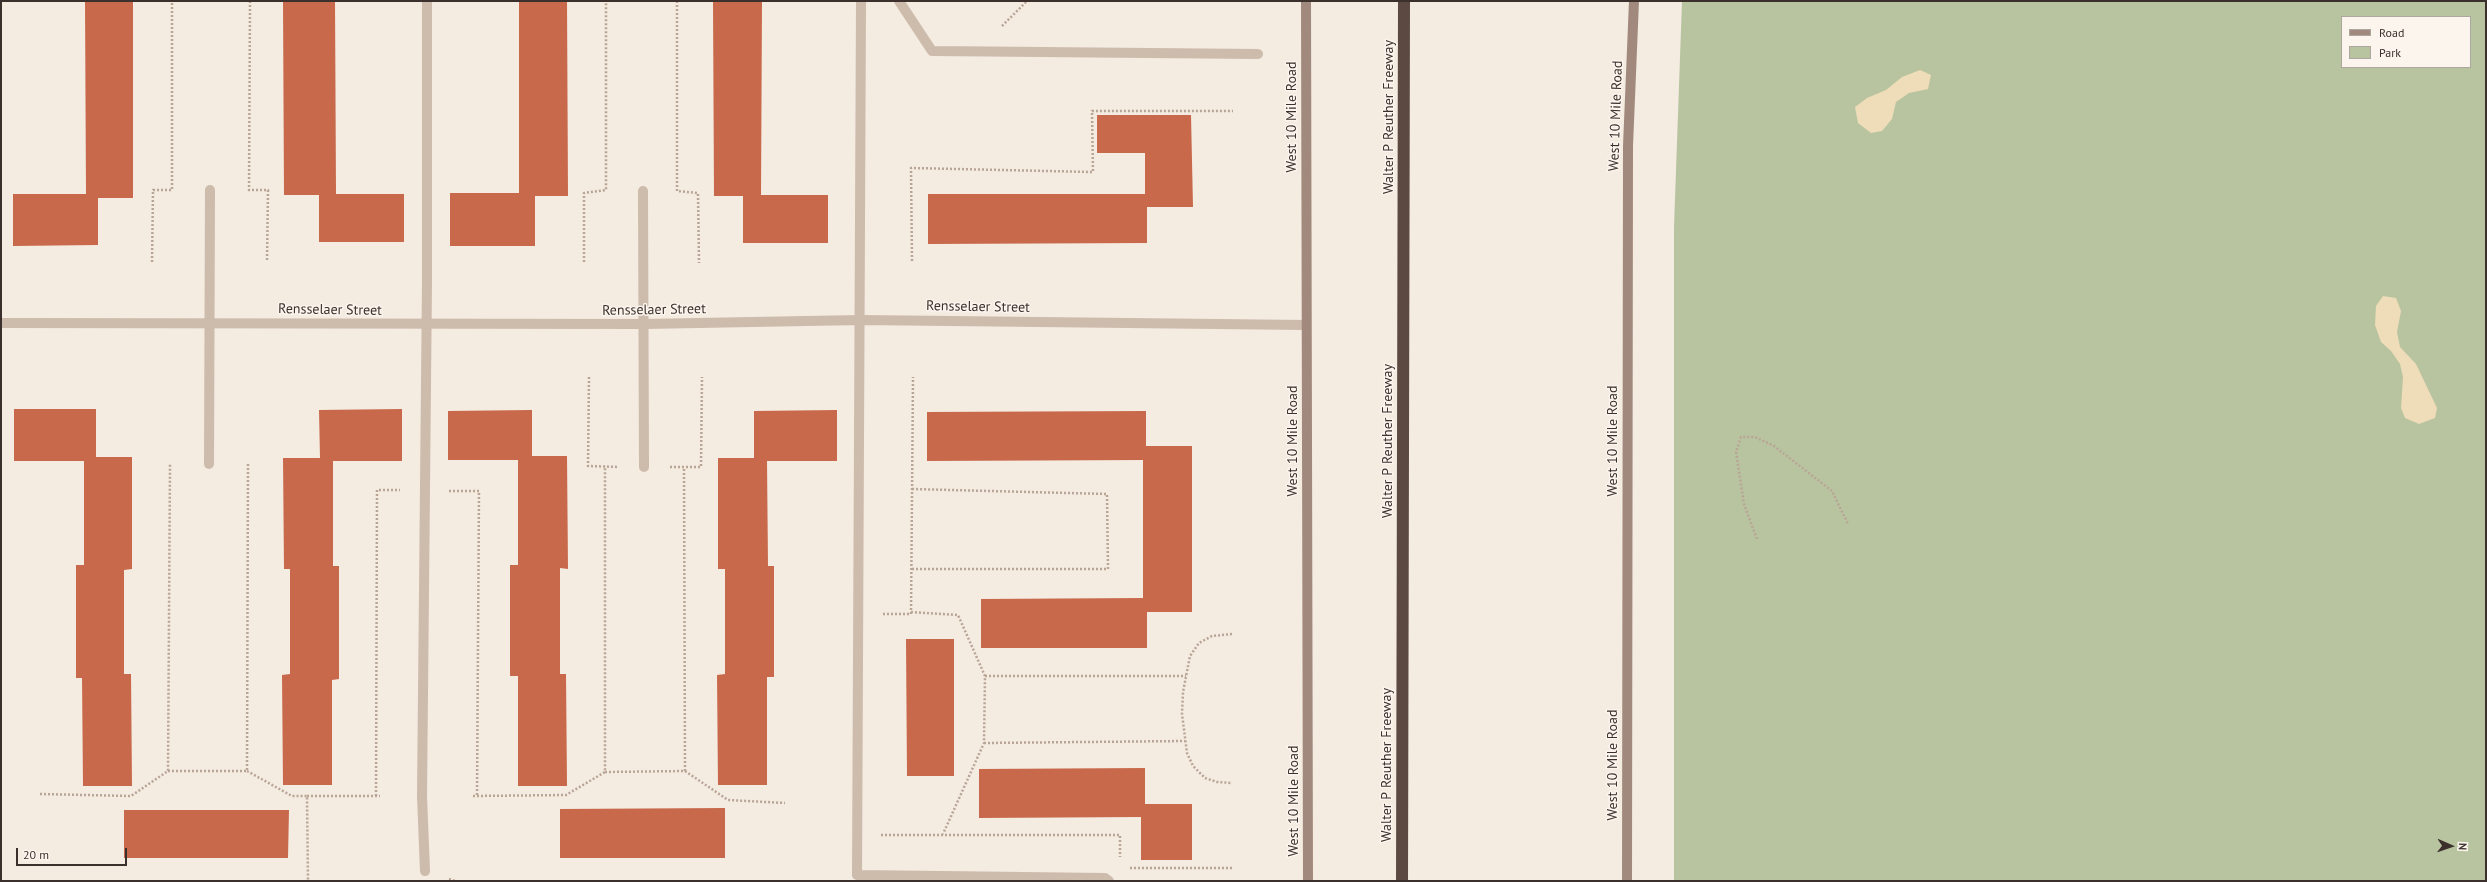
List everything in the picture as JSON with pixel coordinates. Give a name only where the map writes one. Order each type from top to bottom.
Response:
[{"type":"highway","name":"Walter P Reuther Freeway","points":[[1402,881],[1404,1]]},
{"type":"main road","name":"West 10 Mile Road","points":[[1306,1],[1308,881]]},
{"type":"main road","name":"West 10 Mile Road","points":[[1627,881],[1628,146],[1634,1]]},
{"type":"street","points":[[425,871],[422,796],[427,1]]},
{"type":"street","points":[[861,1],[861,320],[857,611],[857,875],[1105,878],[1109,881]]},
{"type":"street","points":[[899,1],[932,51],[1258,54]]},
{"type":"street","points":[[209,464],[210,377],[208,322],[210,190]]},
{"type":"street","points":[[643,191],[644,467]]},
{"type":"street","name":"Rensselaer Street","points":[[1,323],[208,322],[426,325],[644,324],[861,320],[1306,325]]},
{"type":"path","points":[[152,262],[153,190],[172,190],[172,1]]},
{"type":"path","points":[[250,1],[249,190],[268,190],[267,262]]},
{"type":"path","points":[[584,262],[584,193],[606,190],[606,1]]},
{"type":"path","points":[[677,1],[677,191],[698,193],[699,263]]},
{"type":"path","points":[[912,261],[912,168],[1093,172],[1092,110],[1233,111]]},
{"type":"path","points":[[911,612],[913,377]]},
{"type":"path","points":[[1757,539],[1744,504],[1736,452],[1741,437],[1755,437],[1774,446],[1832,491],[1848,524]]},
{"type":"path","points":[[168,771],[170,464]]},
{"type":"path","points":[[248,464],[248,771]]},
{"type":"path","points":[[605,466],[605,772]]},
{"type":"path","points":[[684,467],[685,771]]},
{"type":"path","points":[[912,489],[1107,494],[1108,569],[912,569]]},
{"type":"path","points":[[879,614],[911,614],[911,612],[958,615],[985,676],[984,743],[943,834]]},
{"type":"path","points":[[1232,634],[1212,636],[1199,643],[1190,656],[1186,676],[1182,714],[1187,753],[1193,766],[1205,778],[1217,782],[1232,783]]},
{"type":"path","points":[[985,676],[1186,676]]},
{"type":"path","points":[[984,743],[1185,741]]},
{"type":"path","points":[[40,794],[132,796],[168,771],[248,771],[292,796],[380,796]]},
{"type":"path","points":[[473,796],[566,795],[605,772],[685,771],[728,800],[785,803]]},
{"type":"path","points":[[307,796],[308,881]]},
{"type":"path","points":[[878,835],[1120,835],[1120,861]]},
{"type":"path","points":[[1127,868],[1232,868]]},
{"type":"green space","points":[[1682,1],[2486,1],[2486,881],[1674,881],[1674,227]]},
{"type":"sand","points":[[1920,70],[1931,75],[1928,89],[1909,93],[1896,102],[1892,119],[1882,131],[1871,133],[1858,123],[1855,107],[1867,98],[1886,90],[1902,77]]},
{"type":"sand","points":[[2383,296],[2396,298],[2401,311],[2397,332],[2400,347],[2416,364],[2437,408],[2435,418],[2419,424],[2405,418],[2401,408],[2403,377],[2400,364],[2391,351],[2381,342],[2375,325],[2376,306]]},
{"type":"building","points":[[85,1],[133,1],[133,198],[98,198],[98,245],[13,246],[13,194],[86,194]]},
{"type":"building","points":[[283,1],[335,1],[336,194],[404,194],[404,242],[319,242],[319,195],[284,195]]},
{"type":"building","points":[[519,1],[567,1],[568,196],[535,196],[535,246],[450,246],[450,193],[519,193]]},
{"type":"building","points":[[713,1],[762,1],[761,195],[828,195],[828,243],[743,243],[743,196],[714,196]]},
{"type":"building","points":[[1097,115],[1191,115],[1193,207],[1147,207],[1147,243],[928,244],[928,194],[1145,194],[1145,153],[1097,153]]},
{"type":"building","points":[[14,409],[96,409],[96,457],[132,457],[132,569],[124,570],[124,674],[131,674],[132,786],[83,786],[82,678],[76,678],[76,565],[84,565],[84,461],[14,461]]},
{"type":"building","points":[[402,409],[402,461],[333,461],[333,566],[339,566],[339,679],[332,680],[332,785],[283,785],[282,675],[290,674],[290,569],[284,569],[283,458],[320,458],[319,410]]},
{"type":"building","points":[[532,410],[532,456],[567,456],[568,569],[560,568],[560,674],[566,674],[567,786],[518,786],[518,676],[510,676],[510,565],[518,565],[518,460],[448,460],[448,411]]},
{"type":"building","points":[[837,410],[837,461],[767,461],[768,566],[774,566],[774,677],[767,677],[767,785],[718,785],[717,675],[725,674],[725,569],[718,569],[718,458],[754,458],[754,411]]},
{"type":"building","points":[[1146,411],[1146,446],[1192,446],[1192,612],[1147,612],[1147,648],[981,648],[981,599],[1143,598],[1143,460],[927,461],[927,412]]},
{"type":"building","points":[[906,639],[954,639],[954,776],[907,776]]},
{"type":"building","points":[[1145,768],[1145,804],[1192,804],[1192,860],[1141,860],[1141,817],[979,818],[979,769]]},
{"type":"building","points":[[725,808],[725,858],[560,858],[560,809]]},
{"type":"building","points":[[124,810],[289,810],[288,858],[124,858]]}]
